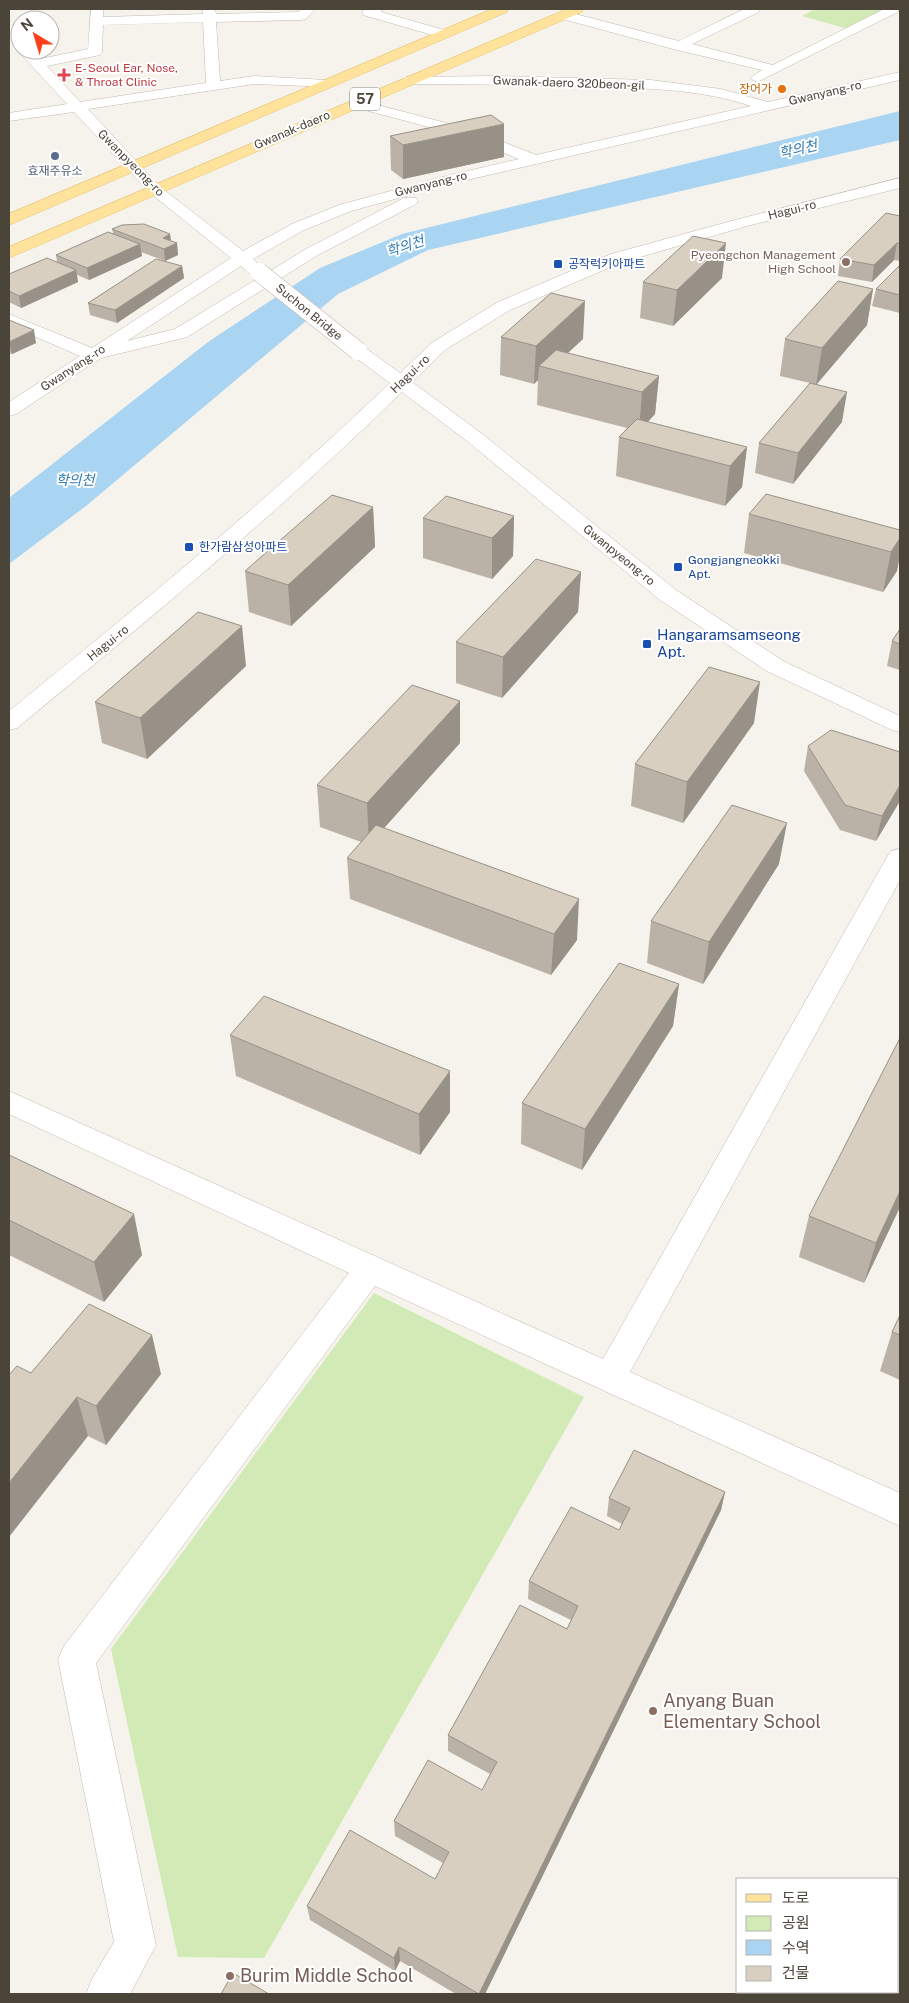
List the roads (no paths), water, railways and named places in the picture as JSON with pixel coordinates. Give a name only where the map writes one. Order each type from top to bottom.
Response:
[{"type":"main road","name":"Gwanak-daero","points":[[9,220],[502,9]]},
{"type":"main road","name":"Gwanak-daero","points":[[9,252],[571,12]]},
{"type":"street","points":[[36,64],[95,52],[97,15],[262,13],[301,16],[309,9]]},
{"type":"street","points":[[376,9],[368,12],[443,34]]},
{"type":"street","points":[[678,46],[754,9]]},
{"type":"street","points":[[727,94],[893,9]]},
{"type":"street","points":[[571,12],[678,46],[773,69]]},
{"type":"street","points":[[209,13],[213,86]]},
{"type":"street","name":"Gwanpyeong-ro","points":[[32,60],[154,189],[259,272]]},
{"type":"street","name":"Gwanyang-ro","points":[[9,410],[243,258],[298,227],[345,208],[451,178],[900,76]]},
{"type":"street","name":"Gwanak-daero","points":[[9,116],[254,80],[326,84]]},
{"type":"street","name":"Gwanak-daero 320beon-gil","points":[[410,80],[617,83],[685,87],[727,94],[767,107]]},
{"type":"street","points":[[355,103],[415,118],[495,143],[532,159]]},
{"type":"street","points":[[10,321],[92,355],[181,333],[312,252],[451,178]]},
{"type":"street","name":"Hagui-ro","points":[[9,722],[144,613],[401,383],[439,346],[504,306],[617,258],[741,223],[900,182]]},
{"type":"street","name":"Suchon Bridge","points":[[259,272],[358,351]]},
{"type":"street","name":"Gwanpyeong-ro","points":[[358,351],[474,436],[668,595],[774,666],[900,725]]},
{"type":"street","points":[[610,1377],[900,856]]},
{"type":"street","points":[[9,1102],[370,1269],[900,1510]]},
{"type":"street","points":[[107,1994],[135,1946],[77,1659],[370,1269]]},
{"type":"water","name":"학의천","points":[[900,111],[900,140],[428,250],[338,294],[86,506],[9,564],[9,498],[208,342],[320,268],[402,234]]},
{"type":"place","name":"E- Seoul Ear, Nose, & Throat Clinic","points":[[64,75]]},
{"type":"place","name":"장어가","points":[[782,89]]},
{"type":"place","name":"효재주유소","points":[[55,156]]},
{"type":"place","name":"Pyeongchon Management High School","points":[[846,262]]},
{"type":"place","name":"공작럭키아파트","points":[[558,264]]},
{"type":"place","name":"한가람삼성아파트","points":[[189,547]]},
{"type":"place","name":"Gongjangneokki Apt.","points":[[678,567]]},
{"type":"place","name":"Hangaramsamseong Apt.","points":[[647,644]]},
{"type":"place","name":"Anyang Buan Elementary School","points":[[653,1711]]},
{"type":"place","name":"Burim Middle School","points":[[230,1976]]}]
